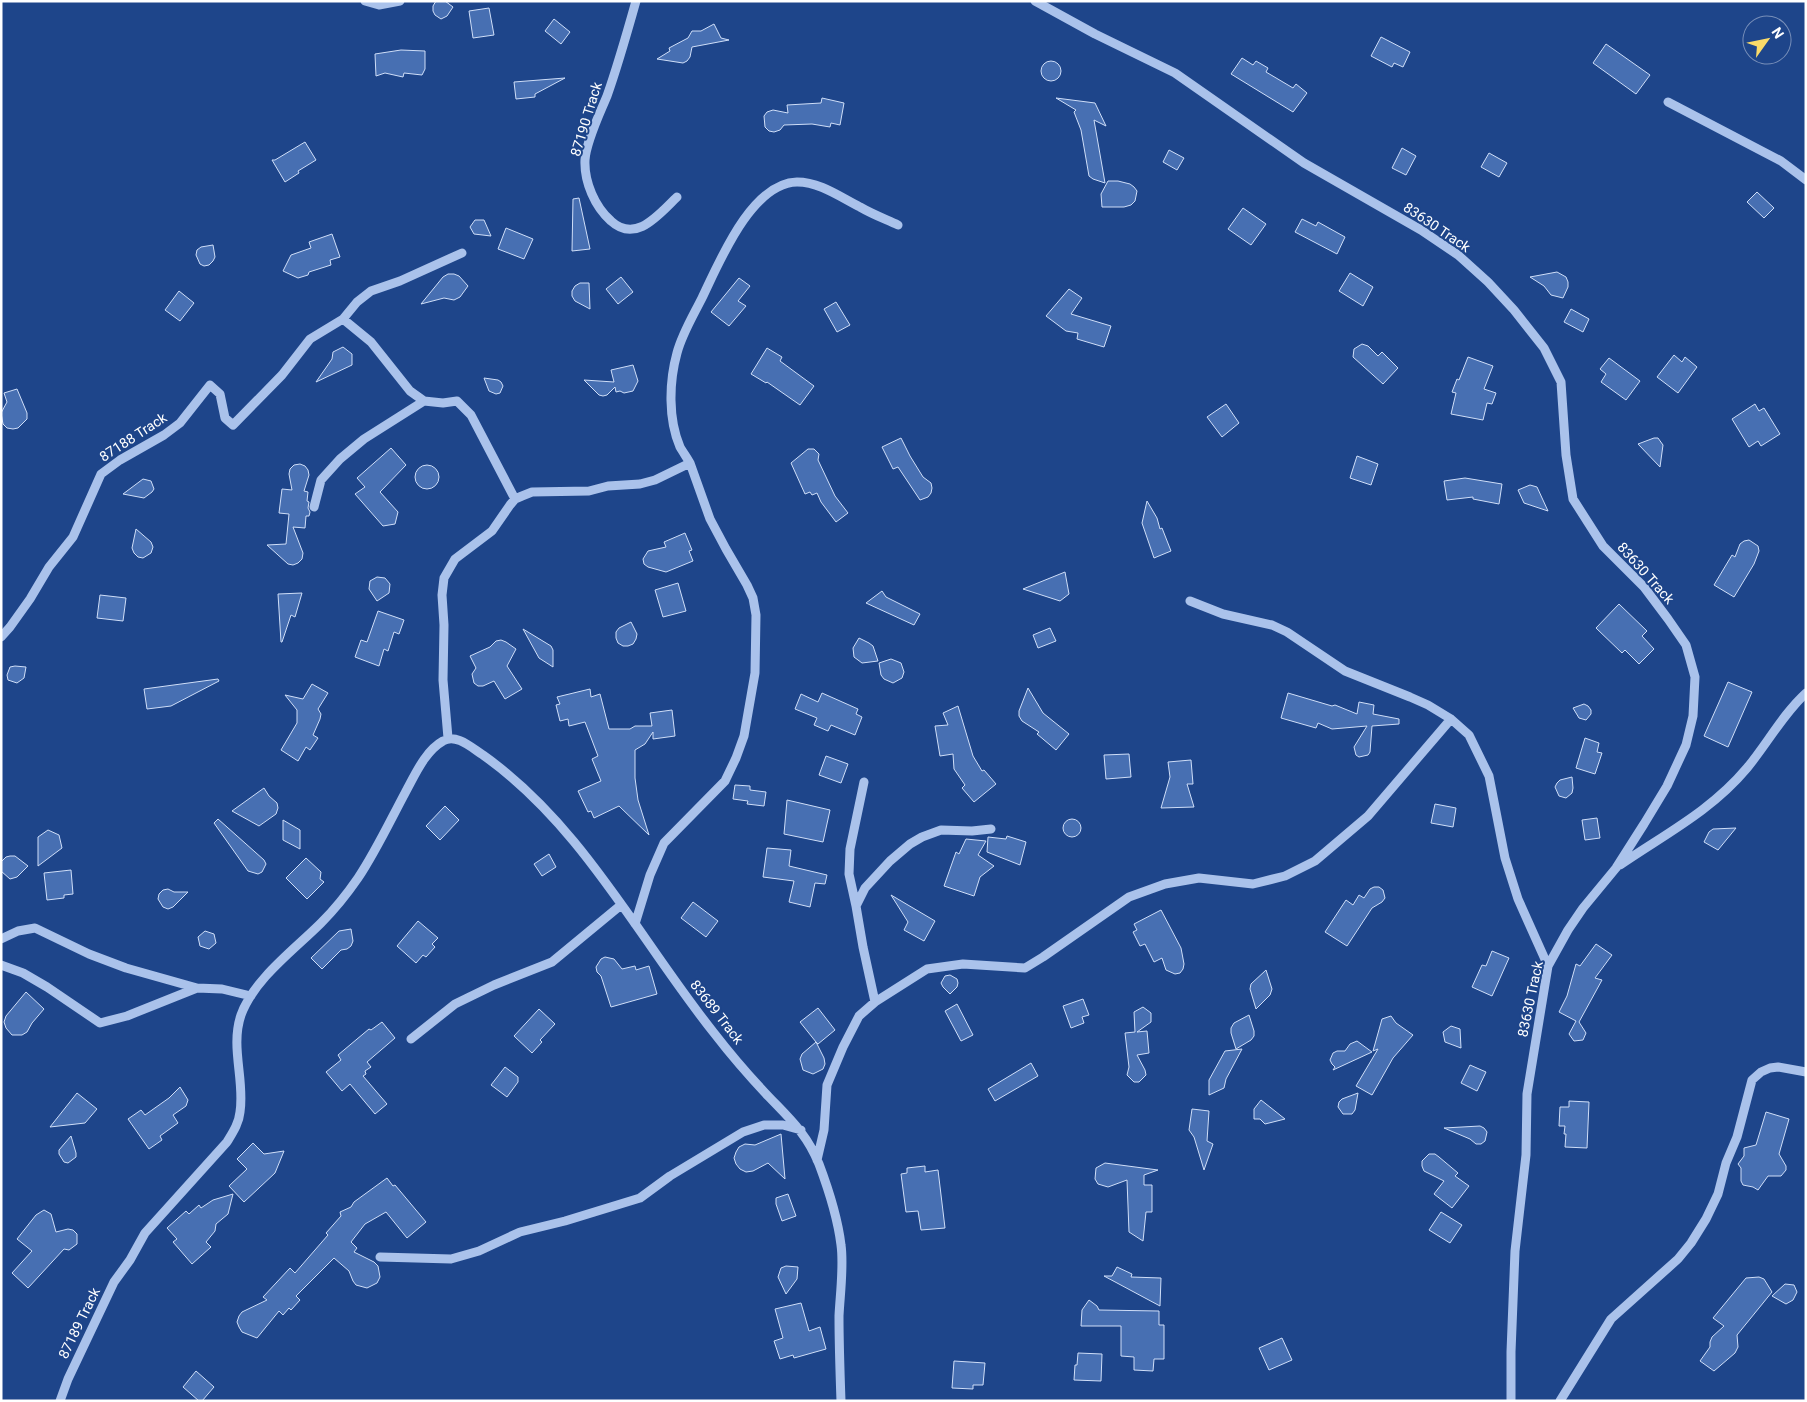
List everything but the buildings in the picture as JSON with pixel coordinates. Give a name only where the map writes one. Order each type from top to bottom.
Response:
[{"type":"street","points":[[365,1],[379,5],[400,1]]},
{"type":"street","name":"87190 Track","points":[[636,1],[613,77],[590,141],[585,159],[586,176],[596,203],[617,227],[631,229],[642,227],[677,198]]},
{"type":"street","name":"83630 Track","points":[[1035,1],[1094,34],[1176,73],[1304,163],[1421,230],[1458,255],[1488,282],[1514,310],[1544,348],[1561,382],[1566,455],[1573,499],[1603,546],[1644,587],[1686,646],[1695,678],[1693,716],[1686,745],[1667,786],[1616,868],[1582,908],[1548,966],[1527,1094],[1526,1155],[1515,1251],[1511,1401]]},
{"type":"street","points":[[1668,102],[1781,161],[1806,180]]},
{"type":"street","points":[[635,924],[650,875],[664,843],[725,781],[736,758],[744,736],[755,673],[756,615],[753,598],[748,585],[710,519],[690,463],[680,447],[672,418],[672,396],[677,352],[727,246],[739,226],[764,196],[776,188],[797,182],[814,185],[898,225]]},
{"type":"street","points":[[424,402],[410,391],[371,342],[343,319],[357,302],[371,291],[400,281],[462,253]]},
{"type":"street","name":"87188 Track","points":[[1,637],[30,599],[49,566],[72,537],[101,474],[180,423],[210,385],[220,394],[225,418],[233,426],[282,375],[310,339],[343,319]]},
{"type":"street","points":[[314,507],[321,480],[340,459],[364,439],[424,402],[443,403],[457,401],[471,416],[516,499]]},
{"type":"street","points":[[448,738],[443,680],[444,625],[442,595],[444,578],[455,560],[492,531],[516,499],[532,492],[589,491],[608,486],[640,484],[655,480],[690,463]]},
{"type":"street","points":[[1190,601],[1223,614],[1272,625],[1287,632],[1345,671],[1428,705],[1452,719],[1469,735],[1489,776],[1505,858],[1518,899],[1548,966]]},
{"type":"street","points":[[1616,868],[1650,844],[1689,821],[1715,800],[1747,768],[1806,692]]},
{"type":"street","points":[[817,1160],[824,1130],[828,1085],[843,1047],[859,1016],[875,1002],[926,969],[963,964],[1025,968],[1044,957],[1129,897],[1165,884],[1199,878],[1253,884],[1285,876],[1308,865],[1368,816],[1452,719]]},
{"type":"street","name":"83689 Track","points":[[448,738],[457,739],[494,763],[543,805],[578,845],[714,1034],[767,1095],[801,1130],[817,1160],[828,1187],[841,1246],[839,1335],[841,1401]]},
{"type":"street","name":"87189 Track","points":[[60,1401],[68,1378],[114,1282],[130,1260],[145,1232],[228,1142],[235,1129],[240,1112],[240,1082],[236,1040],[241,1016],[251,996],[277,964],[321,923],[345,897],[366,866],[422,762],[439,743],[448,738]]},
{"type":"street","points":[[864,782],[850,849],[849,874],[875,1002]]},
{"type":"street","points":[[856,906],[865,888],[890,861],[910,844],[941,830],[972,831],[991,829]]},
{"type":"street","points":[[411,1038],[455,1004],[494,985],[552,962],[621,905]]},
{"type":"street","points":[[1,939],[18,931],[35,928],[89,954],[126,968],[197,988],[222,988],[251,996]]},
{"type":"street","points":[[1,965],[23,973],[47,987],[100,1023],[127,1016],[197,988]]},
{"type":"street","points":[[1560,1401],[1612,1319],[1678,1260],[1706,1219],[1718,1194],[1726,1163],[1737,1137],[1752,1080],[1761,1072],[1770,1068],[1778,1067],[1806,1072]]},
{"type":"street","points":[[380,1258],[451,1259],[479,1251],[520,1232],[565,1221],[640,1198],[670,1176],[743,1132],[764,1125],[784,1125],[801,1130]]}]
